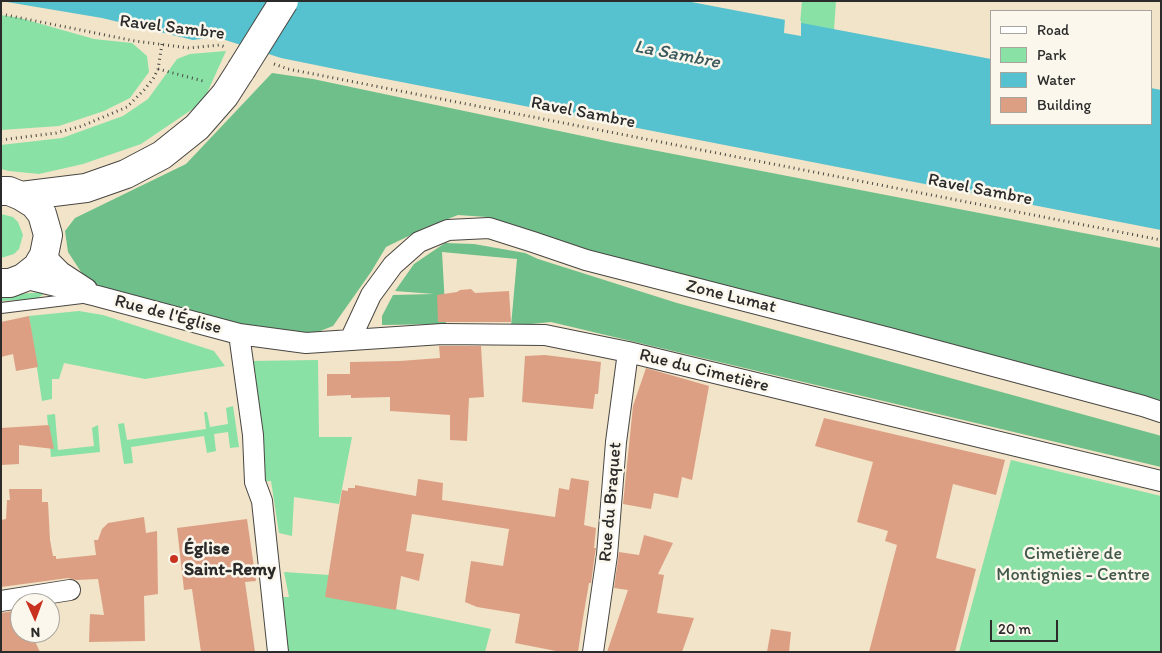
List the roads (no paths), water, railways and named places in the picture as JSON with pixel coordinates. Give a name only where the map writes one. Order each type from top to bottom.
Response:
[{"type":"main road","points":[[11,193],[86,188],[126,174],[162,155],[197,127],[225,94],[234,59],[284,1]]},
{"type":"main road","points":[[46,226],[86,188]]},
{"type":"main road","points":[[11,193],[34,204],[42,214],[48,235],[44,255],[37,268],[12,281]]},
{"type":"street","name":"Zone Lumat","points":[[350,340],[371,295],[393,265],[419,242],[448,230],[488,228],[586,260],[899,340],[1161,412]]},
{"type":"street","name":"Rue de l'Église","points":[[44,255],[61,272],[97,296]]},
{"type":"street","name":"Rue de l'Église","points":[[12,281],[97,296],[239,334]]},
{"type":"street","name":"Rue du Cimetière","points":[[239,334],[306,343],[442,334],[545,335],[628,352],[1161,481]]},
{"type":"street","points":[[239,334],[253,435],[256,482],[262,502],[278,652]]},
{"type":"street","name":"Rue du Braquet","points":[[593,652],[607,555],[616,442],[628,352]]},
{"type":"street","points":[[1,601],[70,590]]},
{"type":"lane","name":"Rue de l'Église","points":[[1,308],[97,296]]},
{"type":"water","name":"La Sambre","points":[[1,1],[686,1],[990,59],[990,125],[1152,125],[1152,88],[1161,90],[1161,230],[355,73],[281,58],[216,37],[193,40],[102,18]]},
{"type":"place","name":"Église Saint-Remy","points":[[174,559]]},
{"type":"park label","name":"Cimetière de Montignies - Centre","points":[[1073,564]]}]
